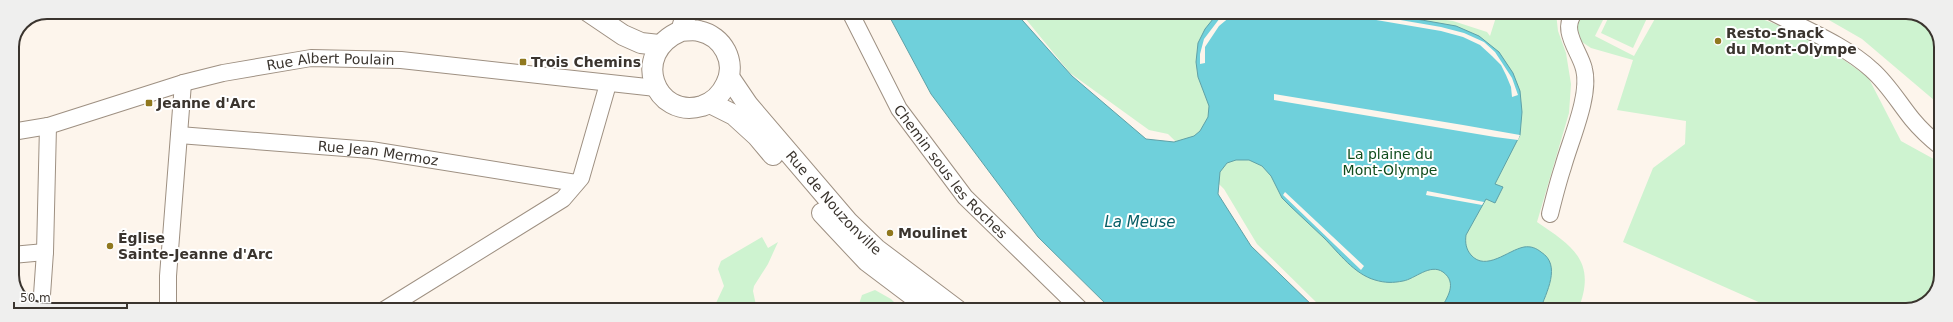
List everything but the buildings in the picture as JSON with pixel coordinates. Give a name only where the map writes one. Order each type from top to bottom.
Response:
[{"type":"main road","points":[[599,19],[641,43],[660,45]]},
{"type":"main road","points":[[681,31],[686,19]]},
{"type":"main road","points":[[702,19],[710,34]]},
{"type":"main road","points":[[607,25],[654,78],[665,98],[679,106],[694,108],[710,103],[722,93],[729,77],[729,61],[720,42],[710,34],[697,30],[681,31],[671,35],[660,45],[652,60],[654,78]]},
{"type":"main road","name":"Rue de Nouzonville","points":[[729,77],[748,105],[848,222],[876,249],[948,303]]},
{"type":"main road","name":"Rue de Nouzonville","points":[[710,103],[734,115],[757,136],[838,232],[867,260],[923,303]]},
{"type":"street","name":"Chemin sous les Roches","points":[[854,19],[899,109],[965,197],[1074,303]]},
{"type":"street","points":[[1550,214],[1584,90],[1584,69],[1577,55],[1568,28],[1570,19]]},
{"type":"street","points":[[1785,19],[1854,56],[1872,69],[1887,85],[1913,120],[1926,135],[1934,141]]},
{"type":"street","name":"Rue Albert Poulain","points":[[19,131],[48,126],[183,83],[224,73],[311,58],[402,60],[525,73],[608,84],[654,78]]},
{"type":"street","points":[[168,303],[183,83]]},
{"type":"street","points":[[395,303],[564,199],[581,178],[608,84]]},
{"type":"street","points":[[41,302],[45,252],[48,126]]},
{"type":"street","name":"Rue Jean Mermoz","points":[[179,135],[371,150],[576,183]]},
{"type":"street","points":[[19,254],[45,252]]},
{"type":"green space","name":"La plaine du Mont-Olympe","points":[[1026,19],[1439,19],[1453,21],[1487,32],[1490,36],[1495,19],[1557,19],[1558,31],[1566,53],[1571,84],[1569,113],[1537,222],[1562,240],[1578,257],[1583,268],[1585,280],[1580,303],[1317,303],[1257,244],[1224,189],[1168,134],[1149,130],[1070,73]]},
{"type":"green space","points":[[1576,19],[1604,19],[1595,36],[1634,56],[1655,19],[1762,19],[1814,39],[1868,77],[1901,141],[1934,159],[1934,278],[1927,293],[1920,299],[1909,303],[1761,303],[1623,242],[1653,168],[1685,144],[1686,121],[1617,110],[1633,60],[1591,48],[1582,42],[1575,22]]},
{"type":"green space","points":[[1608,19],[1647,19],[1633,48],[1601,33]]},
{"type":"green space","points":[[1827,19],[1909,19],[1926,27],[1932,37],[1934,46],[1934,100],[1862,39]]},
{"type":"green space","points":[[762,237],[768,248],[778,242],[768,264],[754,286],[753,291],[756,303],[716,303],[724,286],[718,269],[721,261]]},
{"type":"green space","points":[[875,290],[895,303],[859,303],[862,295]]},
{"type":"water","name":"La Meuse","points":[[891,19],[1021,19],[1072,76],[1146,139],[1174,142],[1194,136],[1200,131],[1208,117],[1209,106],[1198,77],[1196,62],[1198,43],[1205,29],[1213,19],[1416,19],[1456,26],[1479,36],[1499,52],[1513,73],[1520,91],[1522,112],[1520,135],[1495,184],[1503,187],[1495,203],[1486,199],[1466,235],[1466,246],[1471,255],[1477,260],[1483,261],[1490,261],[1524,247],[1537,249],[1551,264],[1551,280],[1543,303],[1444,303],[1450,291],[1450,281],[1443,272],[1438,270],[1428,270],[1408,280],[1396,282],[1382,282],[1367,277],[1347,262],[1282,198],[1271,176],[1262,166],[1249,160],[1236,160],[1227,163],[1220,172],[1218,194],[1251,246],[1310,303],[1105,303],[1038,237],[931,94]]},
{"type":"pier","points":[[1219,19],[1227,19],[1219,26],[1205,47],[1205,63],[1200,64],[1200,54],[1204,39]]},
{"type":"pier","points":[[1370,19],[1395,19],[1441,27],[1464,33],[1484,42],[1495,52],[1512,78],[1518,95],[1512,97],[1511,87],[1501,65],[1480,45],[1463,37],[1441,31]]},
{"type":"pier","points":[[1274,94],[1520,135],[1518,140],[1495,137],[1274,100]]},
{"type":"pier","points":[[1427,191],[1484,202],[1482,205],[1426,195]]},
{"type":"pier","points":[[1285,192],[1364,266],[1361,270],[1283,195]]},
{"type":"place","name":"Resto-Snack du Mont-Olympe","points":[[1718,41]]},
{"type":"place","name":"Trois Chemins","points":[[523,62]]},
{"type":"place","name":"Jeanne d'Arc","points":[[149,103]]},
{"type":"place","name":"Moulinet","points":[[890,233]]},
{"type":"place","name":"Église Sainte-Jeanne d'Arc","points":[[110,246]]}]
